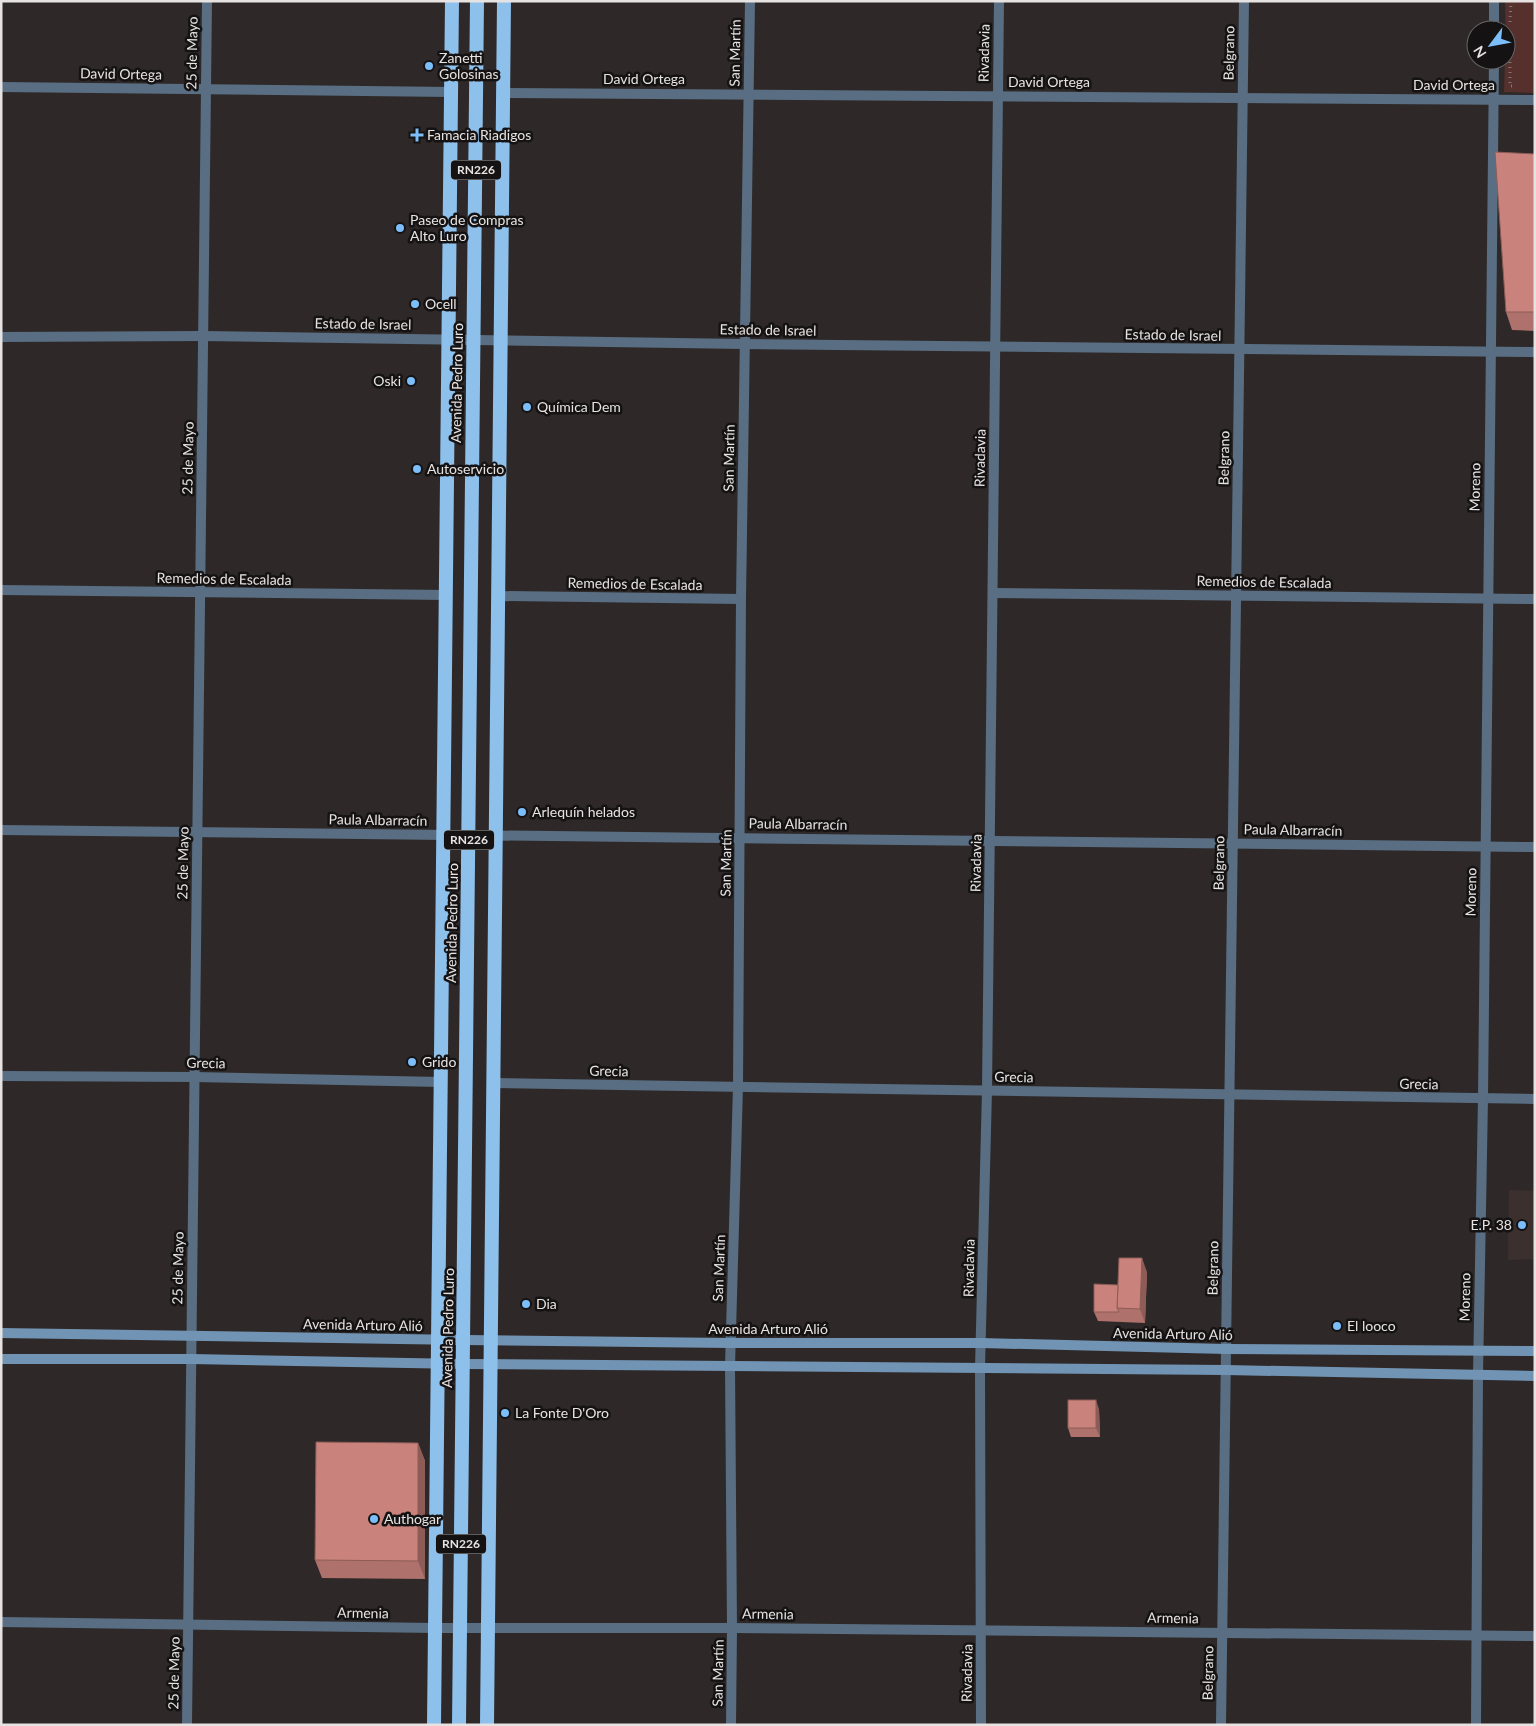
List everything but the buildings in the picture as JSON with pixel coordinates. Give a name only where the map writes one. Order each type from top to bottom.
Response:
[{"type":"highway","name":"Avenida Pedro Luro","points":[[434,1725],[452,1]]},
{"type":"highway","name":"Avenida Pedro Luro","points":[[459,1725],[478,1]]},
{"type":"highway","points":[[486,1725],[504,1]]},
{"type":"main road","name":"Avenida Arturo Alió","points":[[1,1333],[491,1341],[981,1343],[1226,1349],[1535,1351]]},
{"type":"main road","points":[[1,1359],[190,1359],[463,1364],[1226,1370],[1535,1376]]},
{"type":"street","name":"25 de Mayo","points":[[187,1725],[206,1]]},
{"type":"street","name":"San Martín","points":[[731,1725],[730,1343],[738,1086],[741,599],[750,1]]},
{"type":"street","name":"Rivadavia","points":[[980,1725],[982,1630],[980,1368],[987,1090],[999,1]]},
{"type":"street","name":"Belgrano","points":[[1221,1725],[1244,1]]},
{"type":"street","points":[[1494,1],[1494,20]]},
{"type":"street","name":"Moreno","points":[[1476,1725],[1478,1350],[1483,1098],[1494,70]]},
{"type":"street","name":"David Ortega","points":[[1,87],[451,92]]},
{"type":"street","name":"David Ortega","points":[[504,93],[749,93],[1535,100]]},
{"type":"street","name":"Estado de Israel","points":[[1,337],[203,336],[744,344],[1535,352]]},
{"type":"street","name":"Remedios de Escalada","points":[[1,590],[446,595]]},
{"type":"street","name":"Remedios de Escalada","points":[[993,593],[1535,599]]},
{"type":"street","name":"Remedios de Escalada","points":[[498,596],[741,599]]},
{"type":"street","name":"Paula Albarracín","points":[[1,830],[1535,847]]},
{"type":"street","name":"Grecia","points":[[1,1076],[194,1077],[440,1082]]},
{"type":"street","name":"Grecia","points":[[494,1083],[1535,1099]]},
{"type":"street","name":"Armenia","points":[[1,1622],[435,1628],[732,1628],[1535,1636]]},
{"type":"path","points":[[1510,20],[1511,1]]},
{"type":"path","points":[[1510,70],[1510,86],[1518,86]]},
{"type":"shaded area","points":[[1505,1],[1535,1],[1535,93],[1504,92],[1505,70],[1516,70],[1516,20],[1505,20]]},
{"type":"shaded area","name":"E.P. 38","points":[[1509,1190],[1535,1191],[1535,1259],[1508,1260]]},
{"type":"place","name":"Zanetti Golosinas","points":[[429,66]]},
{"type":"place","name":"Famacia Riadigos","points":[[417,135]]},
{"type":"place","name":"Paseo de Compras Alto Luro","points":[[400,228]]},
{"type":"place","name":"Ocell","points":[[415,304]]},
{"type":"place","name":"Oski","points":[[411,381]]},
{"type":"place","name":"Química Dem","points":[[527,407]]},
{"type":"place","name":"Autoservicio","points":[[417,469]]},
{"type":"place","name":"Arlequín helados","points":[[522,812]]},
{"type":"place","name":"Grido","points":[[412,1062]]},
{"type":"place","name":"E.P. 38","points":[[1522,1225]]},
{"type":"place","name":"Dia","points":[[526,1304]]},
{"type":"place","name":"El looco","points":[[1337,1326]]},
{"type":"place","name":"La Fonte D'Oro","points":[[505,1413]]},
{"type":"place","name":"Authogar","points":[[374,1519]]}]
